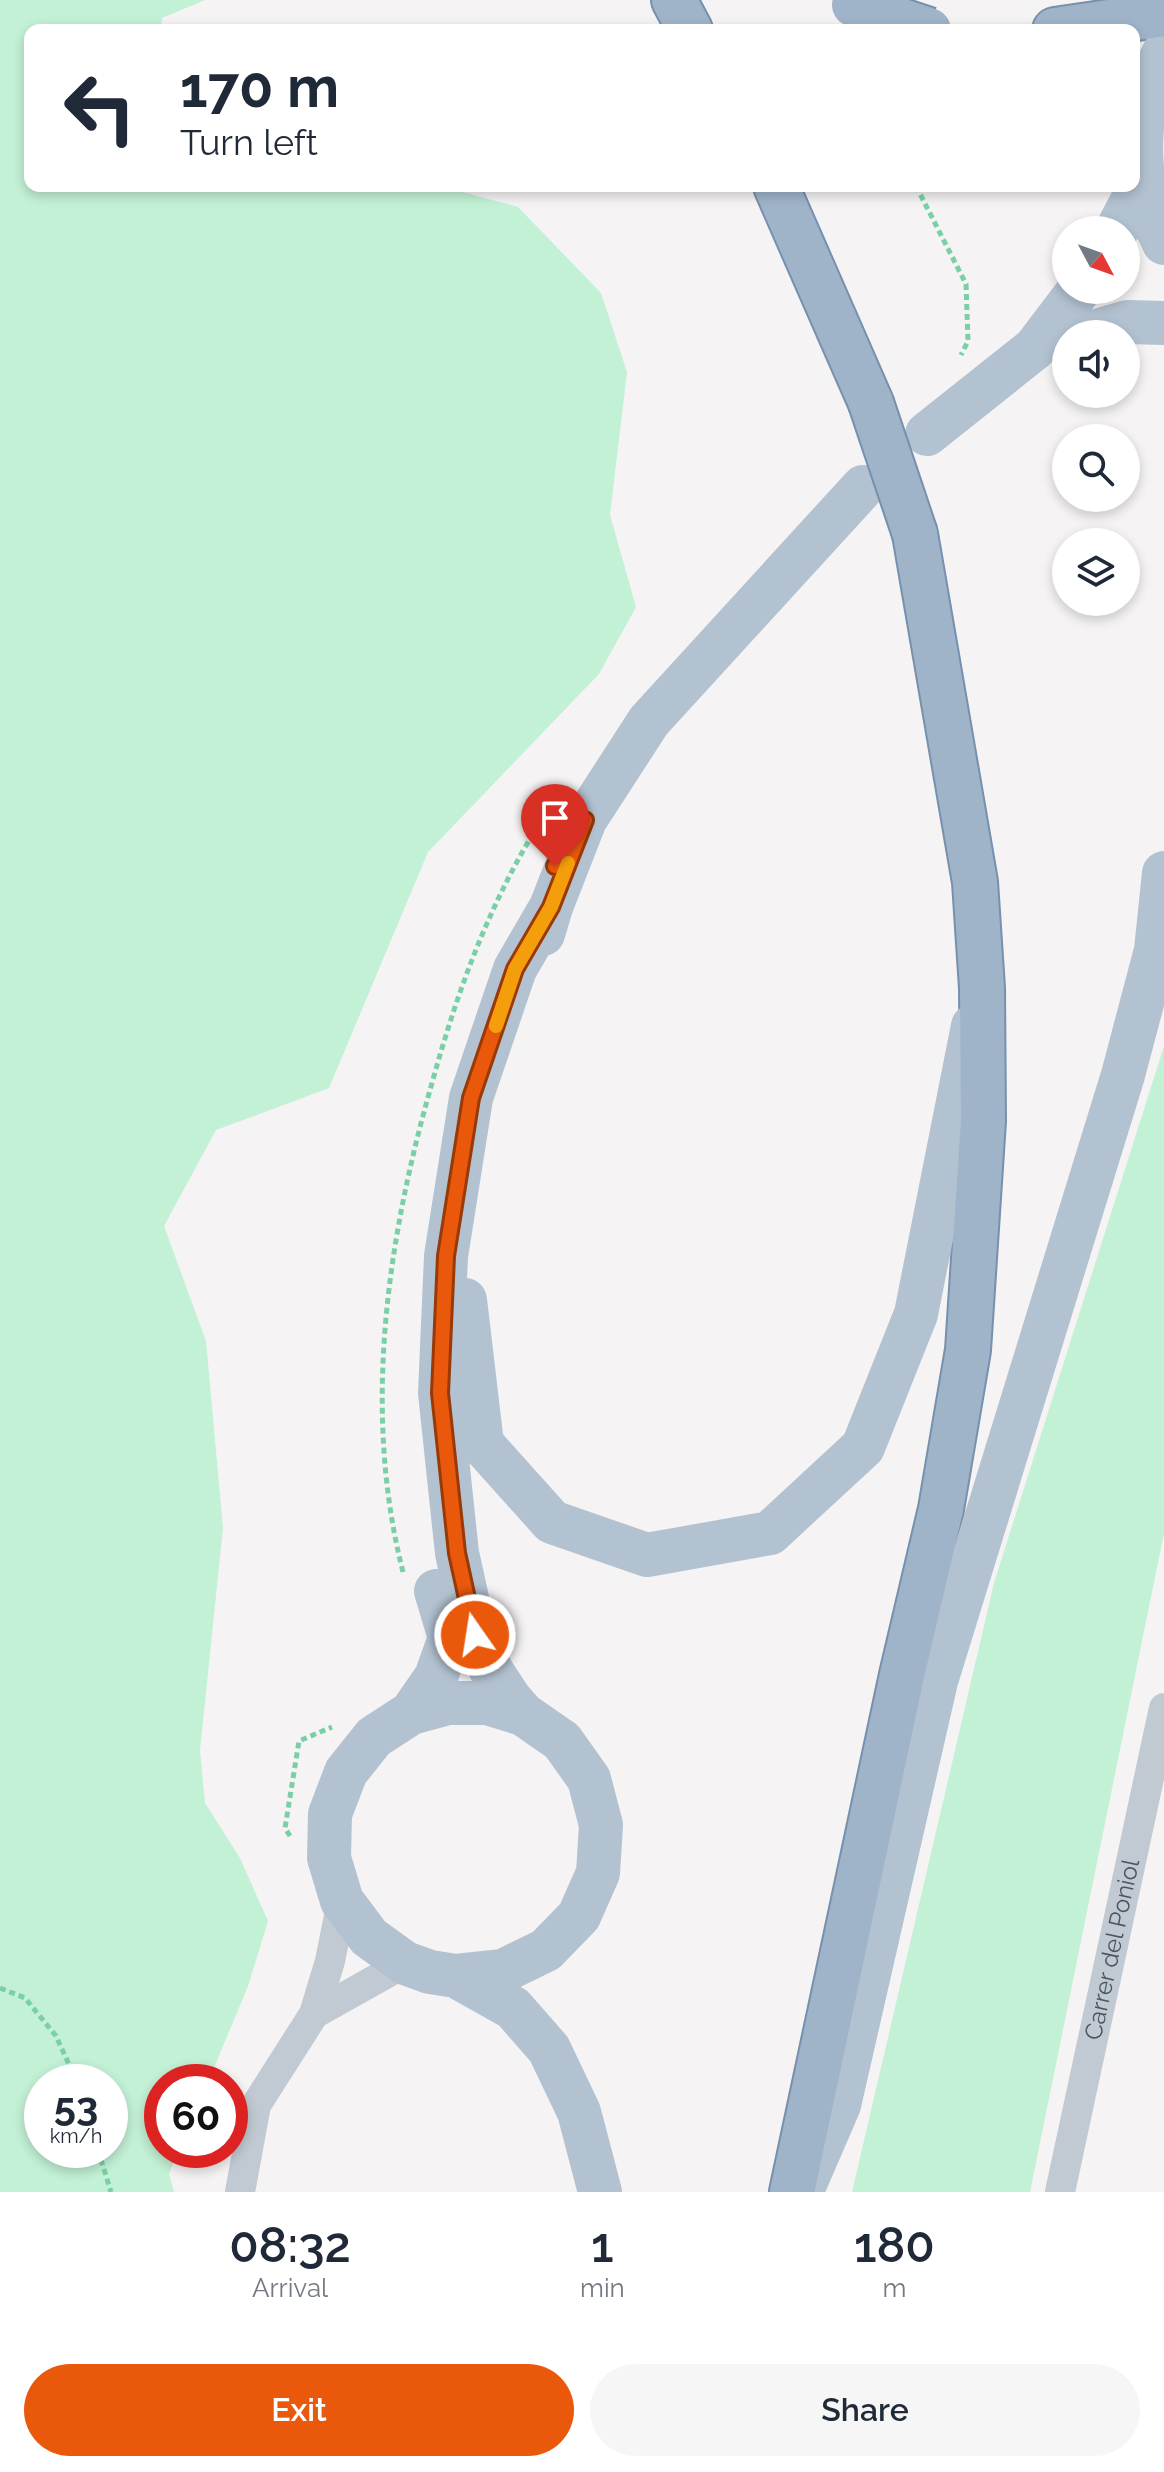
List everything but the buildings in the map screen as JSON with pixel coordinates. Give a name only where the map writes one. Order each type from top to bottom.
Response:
[{"type":"highway","points":[[674,0],[687,24]]},
{"type":"highway","points":[[851,2],[912,24]]},
{"type":"highway","points":[[1096,24],[1164,14]]},
{"type":"highway","points":[[779,192],[871,403],[915,534],[975,882],[982,988],[983,1121],[968,1350],[941,1509],[902,1675],[792,2192]]},
{"type":"main road","points":[[1164,52],[1148,90],[1142,120],[1141,150],[1143,180],[1150,209],[1164,243]]},
{"type":"main road","points":[[1140,186],[1143,180]]},
{"type":"main road","points":[[1124,216],[1137,192]]},
{"type":"main road","points":[[927,434],[1051,344],[1072,304]]},
{"type":"main road","points":[[1140,322],[1164,323]]},
{"type":"main road","points":[[411,1713],[436,1677],[450,1638],[428,1563],[415,1396],[428,1216],[463,1067],[509,936],[649,721],[863,487]]},
{"type":"main road","points":[[585,820],[551,907],[515,1031],[486,1146],[461,1266],[482,1444],[552,1522],[647,1555],[770,1533],[863,1447],[916,1314],[982,988]]},
{"type":"main road","points":[[801,2192],[839,2105],[936,1681],[1123,1075],[1156,950],[1164,873]]},
{"type":"main road","points":[[523,1714],[491,1670],[475,1635],[457,1553],[440,1393],[446,1256],[471,1098],[515,969],[551,907]]},
{"type":"main road","points":[[448,1703],[487,1703],[523,1714],[562,1741],[589,1779],[601,1825],[598,1873],[579,1916],[546,1950],[503,1971],[456,1976],[430,1972],[405,1963],[369,1937],[342,1901],[329,1858],[330,1814],[346,1772],[374,1737],[411,1713],[448,1703]]},
{"type":"main road","points":[[456,1976],[513,2008],[549,2049],[579,2112],[600,2192]]},
{"type":"street","name":"Carrer del Poniol","points":[[1060,2192],[1159,1754],[1164,1708]]},
{"type":"street","points":[[240,2192],[256,2105],[314,2014],[330,1961],[342,1901]]},
{"type":"street","points":[[314,2014],[405,1963]]},
{"type":"path","points":[[919,192],[966,284],[968,341]]},
{"type":"path","points":[[0,1988],[25,1998],[56,2036],[69,2064]]},
{"type":"path","points":[[104,2168],[111,2192]]},
{"type":"green space","points":[[0,0],[205,0],[162,18],[162,24],[24,24],[24,192],[462,192],[518,207],[601,293],[627,372],[610,515],[636,607],[599,674],[428,852],[329,1088],[216,1130],[164,1226],[206,1341],[223,1528],[200,1750],[205,1803],[240,1858],[268,1921],[248,1986],[216,2064],[144,2064],[144,2168],[172,2168],[169,2174],[174,2192],[0,2192]]},
{"type":"green space","points":[[1164,1046],[1164,1533],[1030,2192],[852,2192],[994,1583]]},
{"type":"slow traffic","points":[[496,1026],[515,969],[551,907],[568,863]]},
{"type":"route","points":[[475,1635],[457,1553],[440,1393],[446,1256],[471,1098],[515,969],[551,907],[585,820],[555,866]]}]
